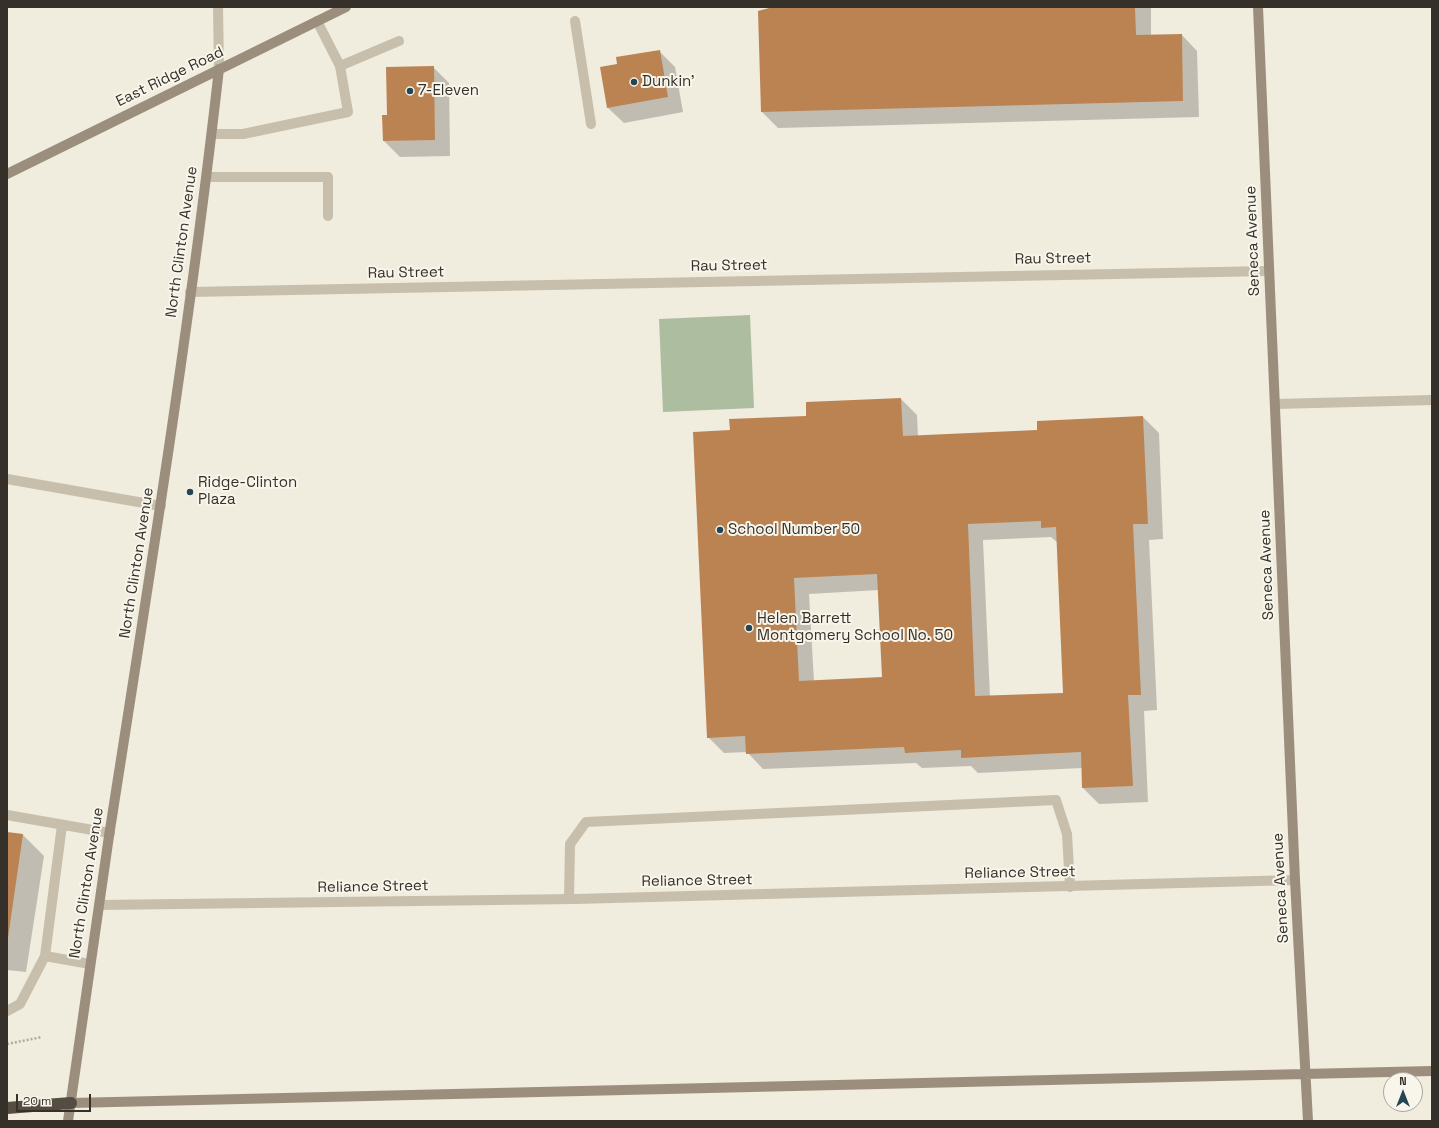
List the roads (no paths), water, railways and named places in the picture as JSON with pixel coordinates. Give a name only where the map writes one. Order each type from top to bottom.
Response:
[{"type":"highway","points":[[7,1108],[71,1102]]},
{"type":"main road","name":"East Ridge Road","points":[[7,174],[346,7]]},
{"type":"main road","name":"Seneca Avenue","points":[[1258,7],[1295,880],[1308,1121]]},
{"type":"main road","name":"North Clinton Avenue","points":[[68,1121],[90,964],[161,506],[207,177],[219,69]]},
{"type":"main road","points":[[71,1102],[1432,1071]]},
{"type":"street","name":"North Clinton Avenue","points":[[218,7],[219,69]]},
{"type":"street","points":[[212,134],[243,134],[348,112],[340,66],[317,21]]},
{"type":"street","points":[[575,21],[591,124]]},
{"type":"street","points":[[340,66],[399,41]]},
{"type":"street","points":[[207,177],[328,177],[328,216]]},
{"type":"street","name":"Rau Street","points":[[190,292],[1269,270]]},
{"type":"street","points":[[1275,404],[1432,400]]},
{"type":"street","points":[[7,479],[161,506]]},
{"type":"street","points":[[569,899],[570,844],[586,822],[1056,800],[1067,834],[1070,887]]},
{"type":"street","points":[[7,815],[110,834]]},
{"type":"street","points":[[7,1012],[20,1004],[45,956],[62,825]]},
{"type":"street","name":"Reliance Street","points":[[99,905],[569,899],[1295,880]]},
{"type":"street","points":[[45,956],[90,964]]},
{"type":"place","name":"Dunkin'","points":[[634,82]]},
{"type":"place","name":"7-Eleven","points":[[410,91]]},
{"type":"place","name":"Ridge-Clinton Plaza","points":[[190,492]]},
{"type":"place","name":"School Number 50","points":[[720,530]]},
{"type":"place","name":"Helen Barrett Montgomery School No. 50","points":[[749,628]]}]
